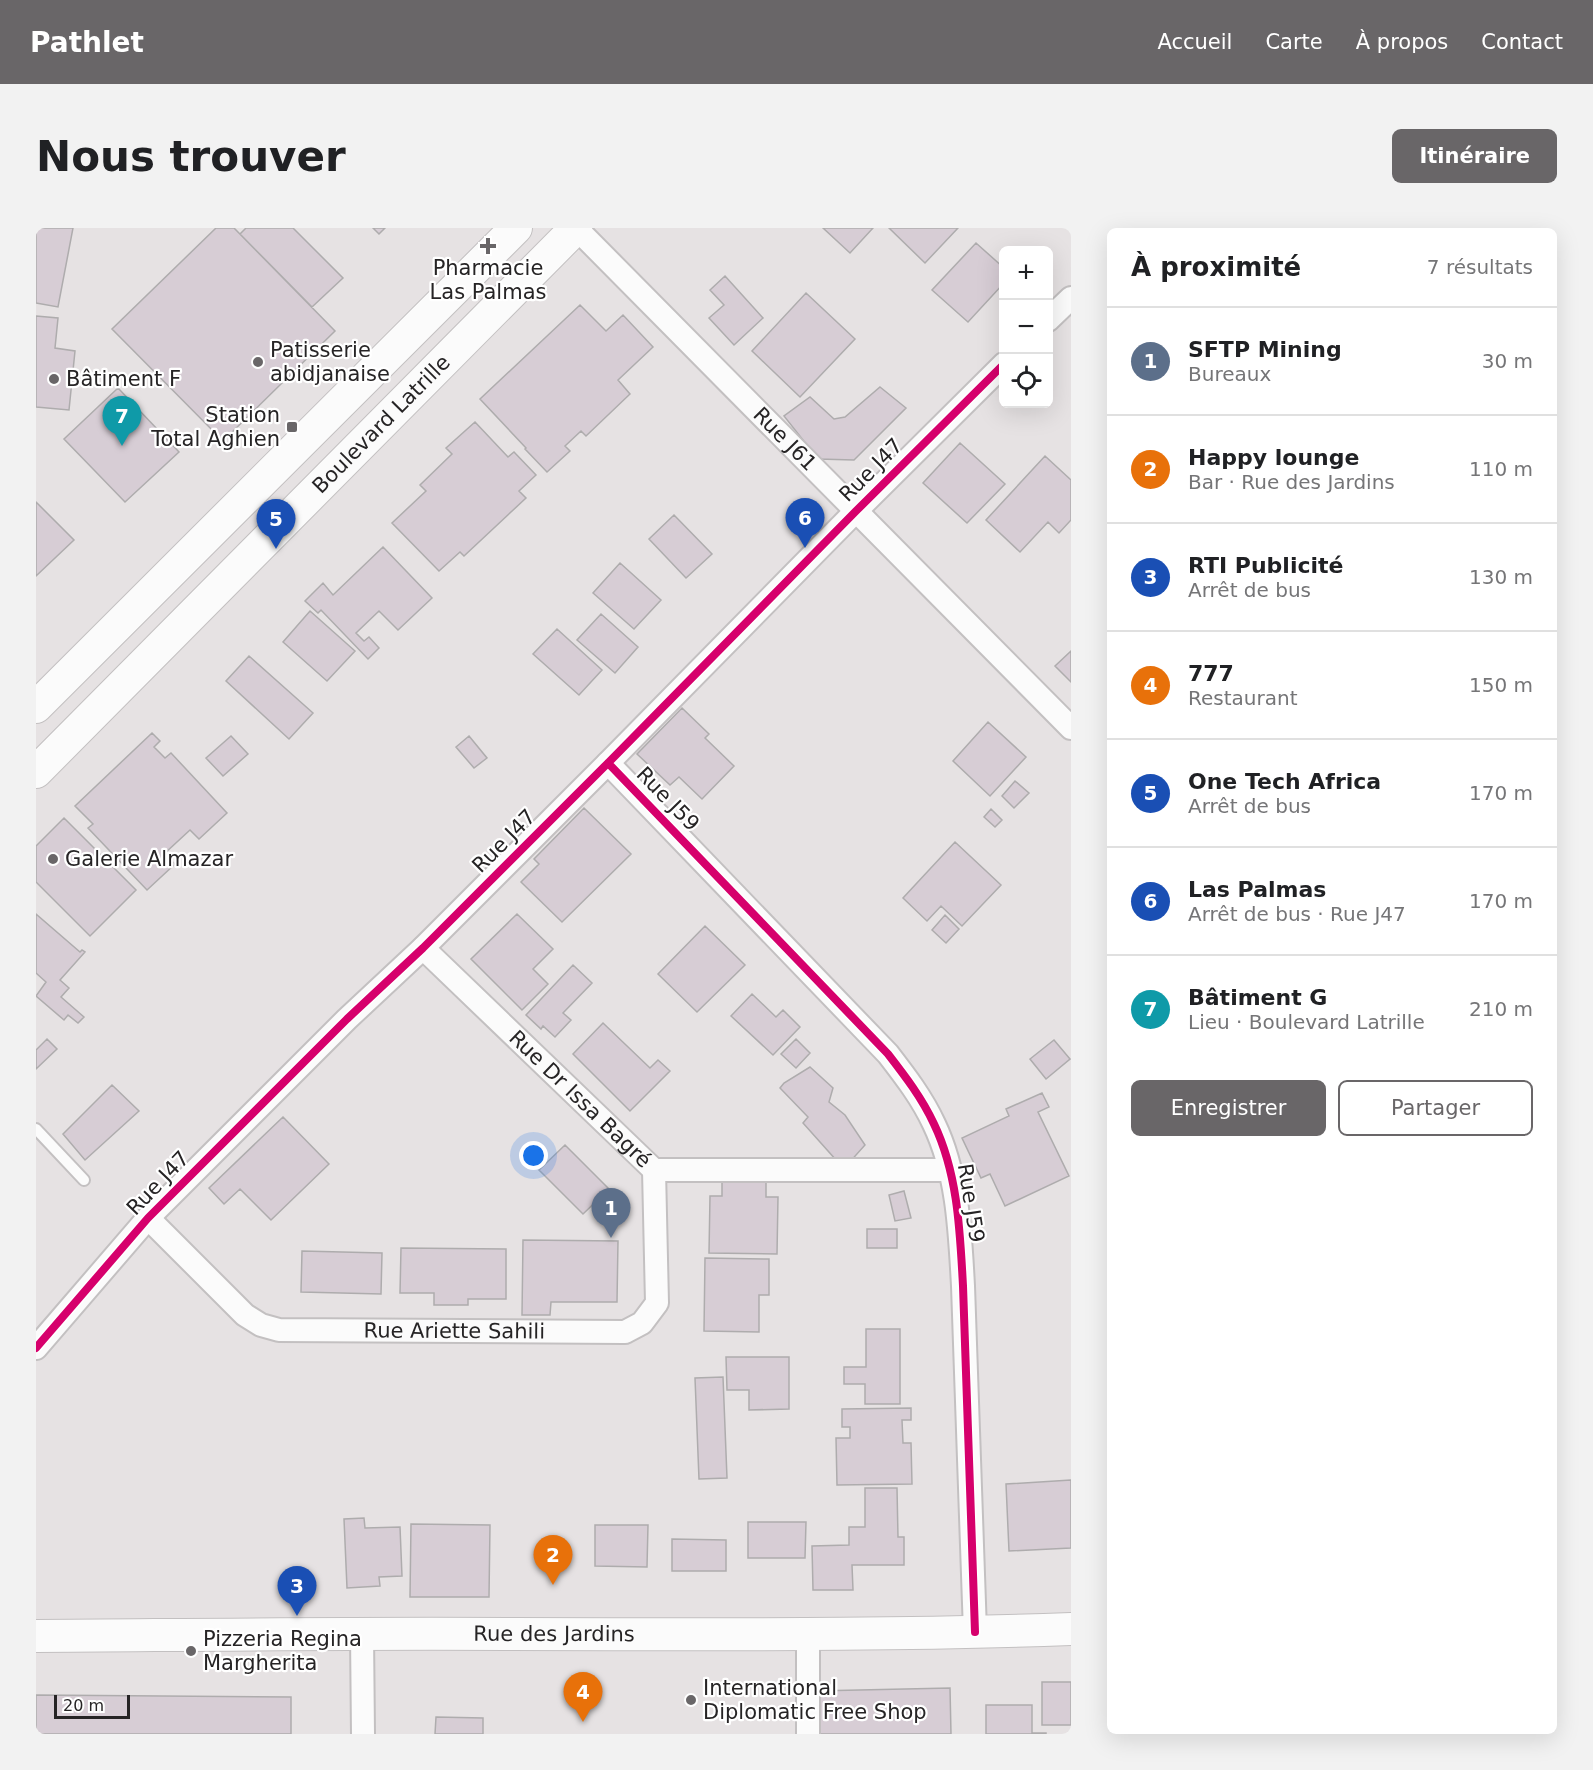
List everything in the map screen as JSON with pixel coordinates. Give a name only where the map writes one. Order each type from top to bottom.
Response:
[{"type":"main road","name":"Boulevard Latrille","points":[[36,707],[516,228]]},
{"type":"main road","name":"Boulevard Latrille","points":[[36,772],[576,228]]},
{"type":"main road","name":"Rue des Jardins","points":[[36,1635],[808,1634],[1071,1629]]},
{"type":"street","name":"Rue J61","points":[[576,228],[1071,728]]},
{"type":"street","points":[[1053,315],[1071,298]]},
{"type":"street","name":"Rue J47","points":[[36,1348],[148,1218],[347,1019],[423,948],[999,369]]},
{"type":"street","name":"Rue J59","points":[[608,763],[888,1054],[911,1085],[934,1124],[950,1170],[960,1229],[975,1632]]},
{"type":"street","name":"Rue Dr Issa Bagré","points":[[423,948],[654,1170],[950,1170]]},
{"type":"street","name":"Rue Ariette Sahili","points":[[148,1218],[244,1315],[261,1325],[279,1330],[625,1332],[642,1323],[657,1303],[654,1170]]},
{"type":"street","points":[[362,1634],[363,1734]]},
{"type":"street","points":[[808,1634],[808,1734]]},
{"type":"lane","points":[[36,1129],[84,1180]]},
{"type":"building","points":[[36,228],[73,228],[58,307],[36,303]]},
{"type":"building","points":[[216,228],[234,228],[335,331],[223,441],[112,329]]},
{"type":"building","points":[[246,228],[293,228],[343,278],[312,307],[240,234]]},
{"type":"building","points":[[373,228],[385,228],[379,234]]},
{"type":"building","points":[[823,228],[873,228],[850,253]]},
{"type":"building","points":[[889,228],[958,228],[925,263]]},
{"type":"building","points":[[976,243],[999,264],[999,288],[968,322],[932,290]]},
{"type":"building","points":[[725,276],[763,318],[734,345],[709,318],[724,305],[710,290]]},
{"type":"building","points":[[806,293],[855,339],[800,397],[752,351]]},
{"type":"building","points":[[580,305],[606,331],[623,315],[653,347],[618,380],[630,394],[586,436],[581,431],[565,446],[570,451],[547,472],[480,399]]},
{"type":"building","name":"Bâtiment F","points":[[36,316],[58,318],[55,348],[75,351],[69,410],[36,407]]},
{"type":"building","points":[[880,387],[906,408],[854,460],[818,459],[784,416],[810,397],[834,419],[845,417]]},
{"type":"building","points":[[118,388],[179,452],[125,502],[64,439]]},
{"type":"building","points":[[475,422],[508,457],[514,452],[536,475],[519,491],[526,498],[464,556],[460,552],[439,571],[392,523],[426,491],[420,485],[452,454],[446,448]]},
{"type":"building","points":[[960,443],[1005,484],[967,523],[923,483]]},
{"type":"building","points":[[1045,456],[1071,480],[1071,520],[1059,533],[1048,522],[1020,552],[986,520]]},
{"type":"building","points":[[36,502],[74,540],[36,576]]},
{"type":"building","points":[[674,515],[712,554],[686,578],[649,539]]},
{"type":"building","points":[[383,547],[432,598],[398,630],[379,611],[356,633],[364,641],[369,637],[379,648],[368,659],[321,610],[318,613],[305,601],[323,583],[333,595]]},
{"type":"building","points":[[620,563],[661,600],[634,629],[593,593]]},
{"type":"building","points":[[310,611],[355,651],[327,681],[283,642]]},
{"type":"building","points":[[601,614],[638,647],[615,673],[577,640]]},
{"type":"building","points":[[557,629],[602,670],[579,695],[533,654]]},
{"type":"building","points":[[1071,651],[1071,682],[1055,666]]},
{"type":"building","points":[[249,656],[313,713],[289,739],[226,681]]},
{"type":"building","points":[[682,708],[709,734],[705,738],[734,766],[702,799],[679,777],[670,785],[637,754]]},
{"type":"building","points":[[988,722],[1026,757],[990,796],[953,761]]},
{"type":"building","points":[[152,733],[160,741],[154,747],[165,758],[171,753],[227,813],[199,839],[190,830],[164,854],[175,864],[147,890],[88,828],[93,824],[75,806]]},
{"type":"building","points":[[231,736],[248,754],[223,776],[206,758]]},
{"type":"building","points":[[469,736],[487,758],[474,768],[456,747]]},
{"type":"building","points":[[1015,781],[1029,793],[1014,808],[1002,796]]},
{"type":"building","points":[[584,808],[631,854],[562,922],[521,882],[539,864],[534,859]]},
{"type":"building","points":[[991,809],[1002,820],[995,827],[984,817]]},
{"type":"building","points":[[64,818],[136,890],[90,936],[36,882],[36,846]]},
{"type":"building","points":[[955,842],[1001,885],[962,926],[941,906],[927,921],[903,898]]},
{"type":"building","points":[[36,914],[80,952],[82,950],[85,952],[60,980],[69,988],[61,997],[84,1017],[78,1023],[68,1015],[64,1020],[36,996],[46,982],[36,973]]},
{"type":"building","points":[[517,914],[553,949],[533,969],[548,984],[522,1010],[471,959]]},
{"type":"building","points":[[945,915],[959,929],[946,943],[932,930]]},
{"type":"building","points":[[705,926],[745,965],[697,1012],[658,974]]},
{"type":"building","points":[[573,965],[592,983],[563,1013],[571,1020],[555,1037],[543,1026],[541,1029],[526,1015]]},
{"type":"building","points":[[752,994],[776,1017],[783,1010],[800,1027],[773,1055],[731,1016]]},
{"type":"building","points":[[603,1023],[650,1068],[658,1060],[670,1071],[630,1111],[573,1054]]},
{"type":"building","points":[[47,1039],[57,1049],[36,1069],[36,1050]]},
{"type":"building","points":[[796,1039],[810,1053],[796,1068],[781,1054]]},
{"type":"building","points":[[1054,1040],[1070,1059],[1046,1079],[1030,1059]]},
{"type":"building","points":[[810,1067],[833,1088],[829,1102],[845,1115],[865,1145],[848,1164],[837,1161],[803,1123],[808,1117],[780,1088],[784,1083]]},
{"type":"building","points":[[112,1085],[139,1111],[85,1160],[63,1134]]},
{"type":"building","points":[[1042,1093],[1049,1107],[1038,1112],[1069,1176],[1005,1206],[990,1174],[981,1178],[962,1138],[1009,1116],[1006,1109]]},
{"type":"building","points":[[283,1117],[329,1164],[271,1220],[240,1189],[224,1204],[209,1188]]},
{"type":"building","points":[[565,1145],[609,1189],[583,1214],[539,1170]]},
{"type":"building","points":[[722,1176],[766,1177],[766,1197],[778,1197],[777,1254],[709,1253],[710,1196],[722,1196]]},
{"type":"building","points":[[904,1191],[911,1218],[895,1221],[889,1195]]},
{"type":"building","points":[[867,1229],[897,1229],[897,1248],[867,1248]]},
{"type":"building","points":[[523,1240],[618,1241],[617,1302],[551,1302],[550,1315],[522,1315]]},
{"type":"building","points":[[401,1248],[506,1249],[506,1299],[468,1299],[468,1305],[434,1305],[434,1293],[400,1293]]},
{"type":"building","points":[[302,1251],[382,1253],[381,1294],[301,1292]]},
{"type":"building","points":[[705,1258],[769,1259],[769,1295],[759,1295],[759,1332],[704,1331]]},
{"type":"building","points":[[866,1329],[900,1329],[900,1404],[865,1404],[865,1384],[844,1384],[844,1367],[866,1367]]},
{"type":"building","points":[[726,1357],[789,1357],[789,1409],[749,1410],[749,1390],[727,1390]]},
{"type":"building","points":[[723,1377],[727,1478],[699,1479],[695,1378]]},
{"type":"building","points":[[911,1408],[911,1420],[902,1420],[903,1443],[911,1443],[912,1484],[837,1485],[836,1438],[850,1438],[850,1427],[842,1427],[842,1409]]},
{"type":"building","points":[[1071,1480],[1071,1548],[1009,1551],[1006,1484]]},
{"type":"building","points":[[865,1488],[897,1488],[898,1537],[904,1537],[904,1565],[852,1565],[853,1590],[813,1590],[812,1546],[849,1545],[849,1527],[865,1527]]},
{"type":"building","points":[[364,1518],[365,1528],[400,1527],[402,1576],[379,1577],[380,1586],[347,1588],[344,1519]]},
{"type":"building","points":[[748,1522],[806,1522],[805,1558],[748,1558]]},
{"type":"building","points":[[411,1524],[490,1525],[489,1597],[410,1597]]},
{"type":"building","points":[[595,1525],[648,1525],[647,1567],[595,1566]]},
{"type":"building","points":[[672,1539],[726,1540],[726,1571],[672,1571]]},
{"type":"building","points":[[1042,1682],[1071,1682],[1071,1725],[1042,1725]]},
{"type":"building","points":[[950,1688],[951,1734],[815,1734],[814,1691]]},
{"type":"building","points":[[36,1695],[291,1697],[291,1734],[36,1734]]},
{"type":"building","points":[[986,1705],[1032,1705],[1032,1733],[1046,1734],[986,1734]]},
{"type":"building","points":[[436,1717],[483,1718],[483,1734],[435,1734]]},
{"type":"cycle path","points":[[36,1348],[148,1218],[347,1019],[423,948],[999,369]]},
{"type":"cycle path","points":[[608,763],[888,1054],[919,1096],[934,1124],[953,1183],[961,1245],[975,1632]]},
{"type":"place","name":"Pharmacie Las Palmas","points":[[488,246]]},
{"type":"place","name":"Patisserie abidjanaise","points":[[258,362]]},
{"type":"place","name":"Bâtiment F","points":[[54,379]]},
{"type":"place","name":"Station Total Aghien","points":[[292,427]]},
{"type":"place","name":"Bâtiment G","points":[[122,446]]},
{"type":"place","name":"Las Palmas","points":[[805,548]]},
{"type":"place","name":"One Tech Africa","points":[[276,549]]},
{"type":"place","name":"Galerie Almazar","points":[[53,859]]},
{"type":"place","name":"SFTP Mining","points":[[611,1238]]},
{"type":"place","name":"Happy lounge","points":[[553,1585]]},
{"type":"place","name":"RTI Publicité","points":[[297,1616]]},
{"type":"place","name":"Pizzeria Regina Margherita","points":[[191,1651]]},
{"type":"place","name":"International Diplomatic Free Shop","points":[[691,1700]]},
{"type":"place","name":"777","points":[[583,1722]]}]
